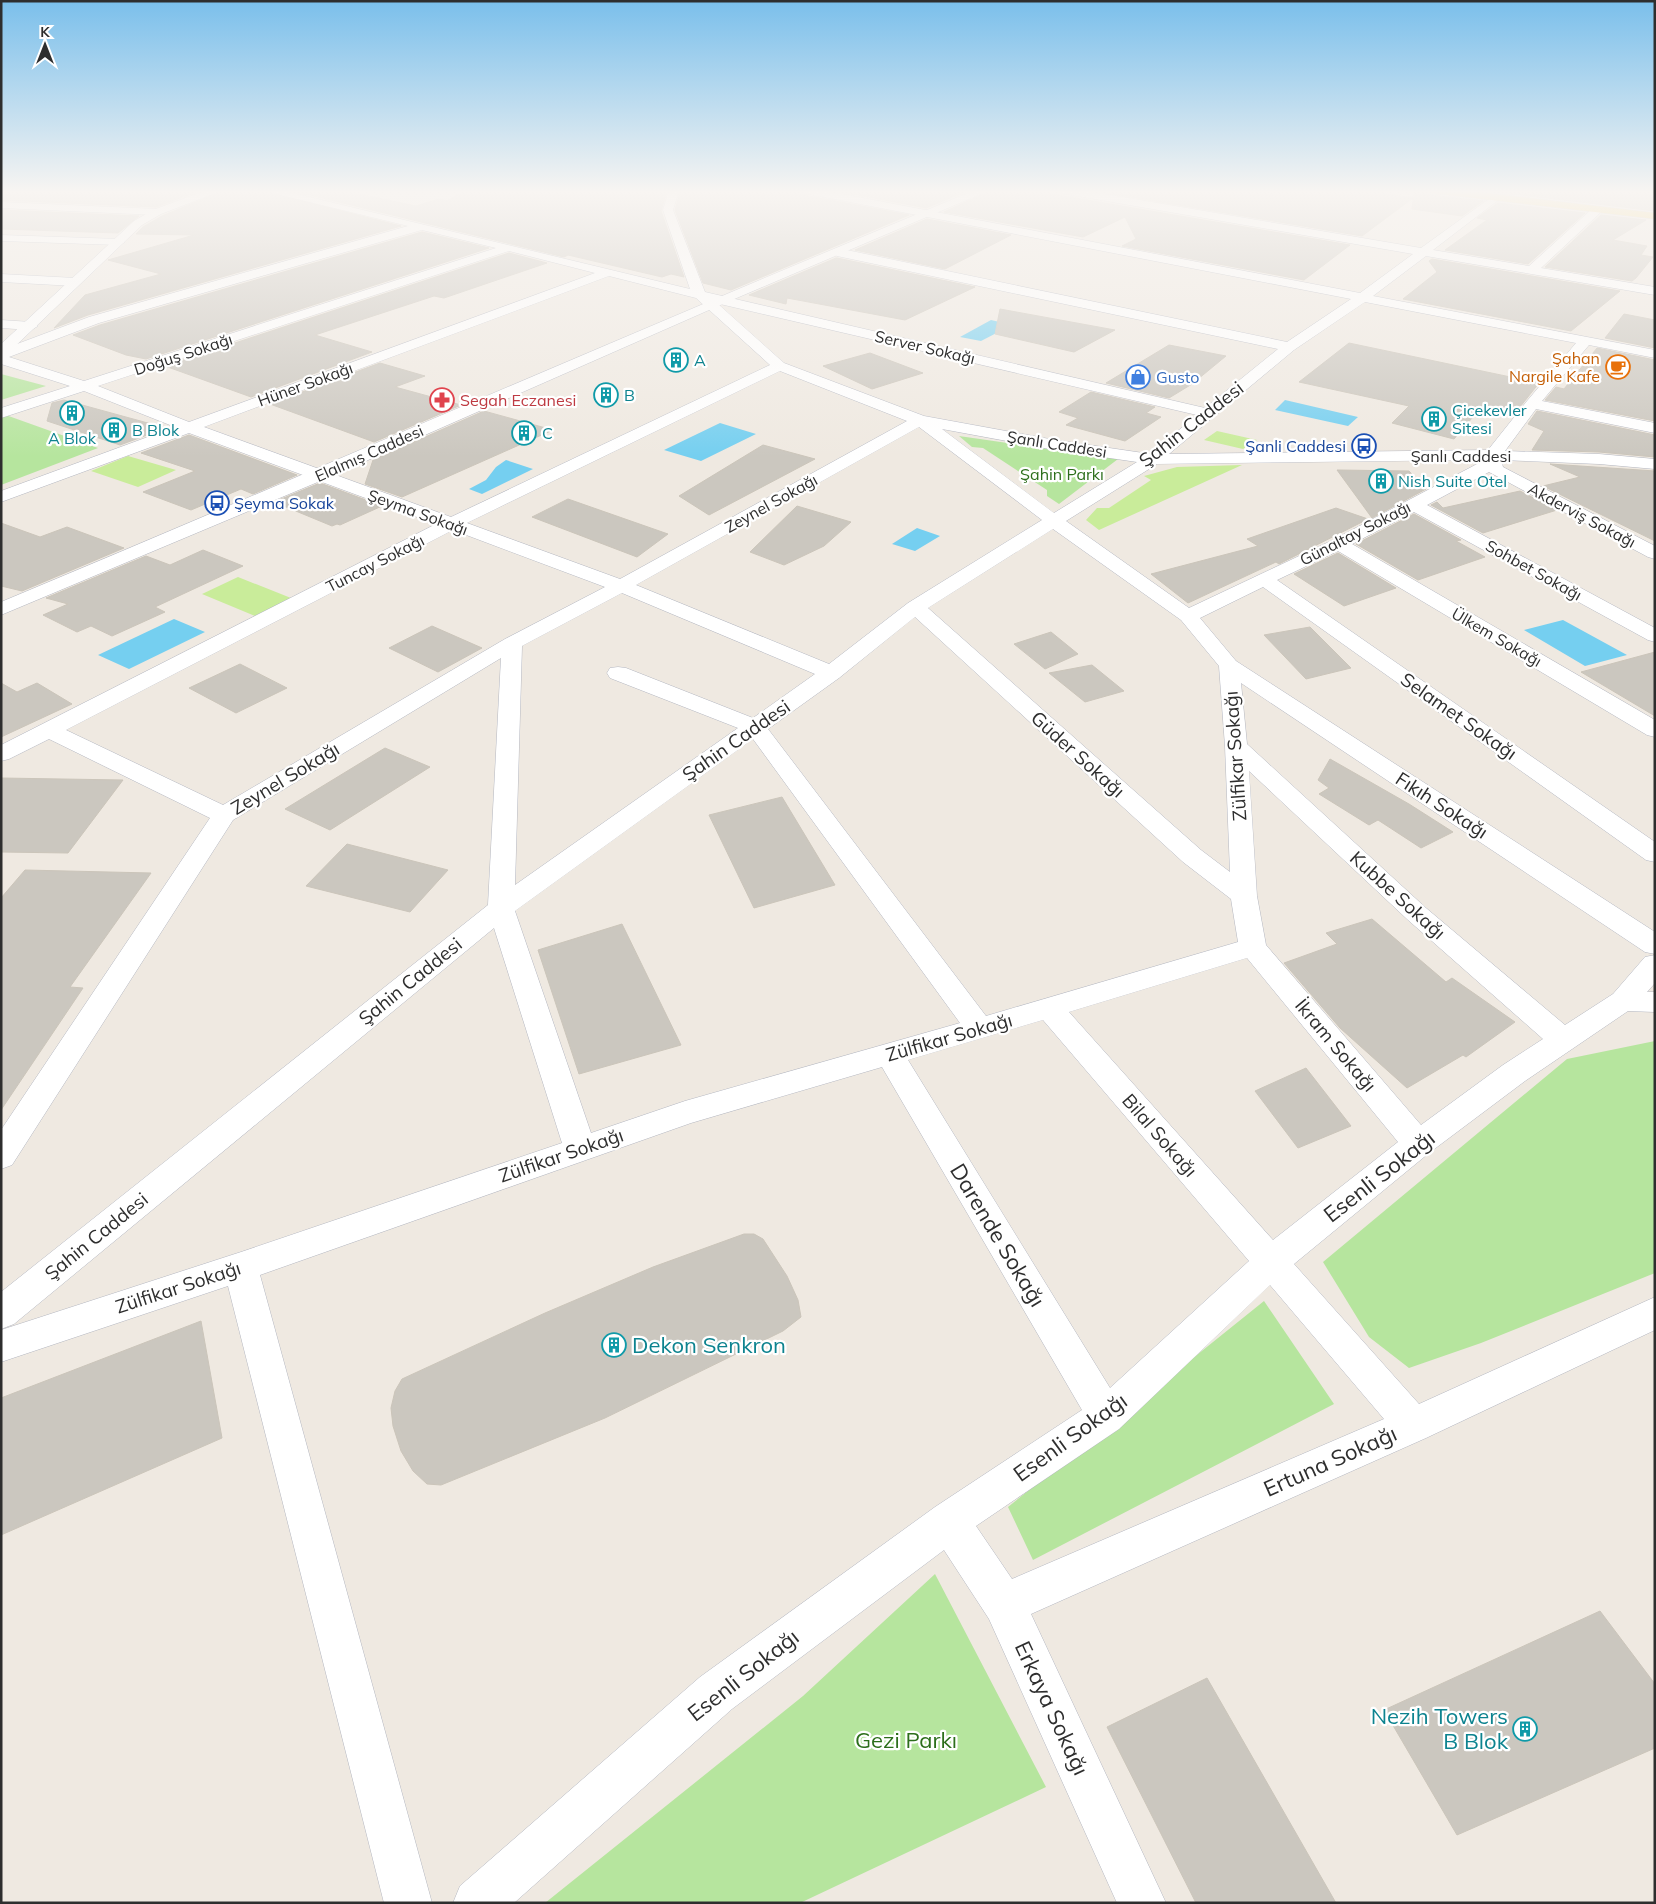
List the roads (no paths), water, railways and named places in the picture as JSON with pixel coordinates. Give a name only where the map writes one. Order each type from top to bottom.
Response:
[{"type":"street","points":[[17,279],[75,282]]},
{"type":"street","points":[[1,353],[78,279]]},
{"type":"street","points":[[1,353],[94,320],[237,279]]},
{"type":"street","name":"Doğuş Sokağı","points":[[1,414],[413,279]]},
{"type":"street","name":"Hüner Sokağı","points":[[1,496],[590,279]]},
{"type":"street","name":"Server Sokağı","points":[[638,279],[698,293],[716,302],[1207,413]]},
{"type":"street","points":[[693,279],[698,293]]},
{"type":"street","name":"Elalmış Caddesi","points":[[1,609],[319,475],[772,279]]},
{"type":"street","points":[[965,279],[1290,347]]},
{"type":"street","points":[[1262,279],[1655,354]]},
{"type":"street","name":"Şahin Caddesi","points":[[1,1313],[501,908],[830,673],[915,607],[1153,459],[1290,347],[1387,279]]},
{"type":"street","points":[[1587,279],[1648,290],[1651,279]]},
{"type":"street","name":"Şanlı Caddesi","points":[[716,302],[778,366],[920,420],[1056,445],[1153,459],[1491,455],[1599,459],[1655,464]]},
{"type":"street","points":[[1,324],[31,326]]},
{"type":"street","name":"Günaltay Sokağı","points":[[1188,616],[1264,578],[1339,544],[1483,468],[1491,455],[1584,341]]},
{"type":"street","name":"Şeyma Sokağı","points":[[1,359],[85,386],[188,427],[621,586],[830,673]]},
{"type":"street","name":"Tuncay Sokağı","points":[[1,754],[451,524],[778,366]]},
{"type":"street","points":[[1532,404],[1655,428]]},
{"type":"street","name":"Zülfikar Sokağı","points":[[1,1346],[241,1267],[685,1113],[1253,947],[1244,896],[1236,746],[1229,665],[1188,616],[1053,520],[920,420]]},
{"type":"street","name":"Zeynel Sokağı","points":[[49,730],[224,815],[512,643],[621,586],[920,420]]},
{"type":"street","name":"Akderviş Sokağı","points":[[1491,455],[1496,470],[1655,553]]},
{"type":"street","points":[[1599,459],[1639,478]]},
{"type":"street","name":"Sohbet Sokağı","points":[[1413,504],[1655,636]]},
{"type":"street","name":"Ülkem Sokağı","points":[[1339,544],[1655,730]]},
{"type":"street","name":"Selamet Sokağı","points":[[1264,578],[1655,854]]},
{"type":"street","name":"Güder Sokağı","points":[[915,607],[1192,856],[1244,896]]},
{"type":"street","points":[[512,643],[501,908],[580,1149]]},
{"type":"street","name":"Fıkıh Sokağı","points":[[1229,665],[1655,945]]},
{"type":"street","points":[[618,673],[755,727],[979,1028]]},
{"type":"street","name":"Kubbe Sokağı","points":[[1236,746],[1417,914],[1564,1040]]},
{"type":"street","points":[[1,1156],[224,815]]},
{"type":"street","name":"İkram Sokağı","points":[[1253,947],[1418,1144]]},
{"type":"street","name":"Esenli Sokağı","points":[[477,1903],[716,1693],[949,1520],[1106,1416],[1270,1262],[1418,1144],[1514,1073],[1564,1040],[1639,1001],[1655,964]]},
{"type":"street","name":"Bilal Sokağı","points":[[1049,1008],[1413,1425]]},
{"type":"street","name":"Darende Sokağı","points":[[889,1054],[1106,1416]]},
{"type":"street","points":[[241,1267],[408,1903]]},
{"type":"street","name":"Ertuna Sokağı","points":[[1004,1604],[1413,1425],[1655,1314]]},
{"type":"street","name":"Erkaya Sokağı","points":[[949,1520],[1004,1604],[1142,1903]]},
{"type":"water","points":[[991,320],[1012,325],[981,341],[960,337]]},
{"type":"water","points":[[1285,400],[1358,417],[1348,426],[1275,410]]},
{"type":"water","points":[[720,423],[756,434],[701,461],[664,450]]},
{"type":"water","points":[[506,460],[533,469],[482,494],[469,489],[486,480],[496,467]]},
{"type":"water","points":[[917,528],[940,536],[915,551],[892,544]]},
{"type":"water","points":[[174,619],[205,632],[129,669],[98,655]]},
{"type":"water","points":[[1563,620],[1627,655],[1585,666],[1524,630]]},
{"type":"place","name":"A","points":[[676,360]]},
{"type":"place","name":"Şahan Nargile Kafe","points":[[1618,367]]},
{"type":"place","name":"Gusto","points":[[1138,377]]},
{"type":"place","name":"B","points":[[606,395]]},
{"type":"place","name":"Segah Eczanesi","points":[[442,400]]},
{"type":"place","name":"A Blok","points":[[72,413]]},
{"type":"place","name":"Çicekevler Sitesi","points":[[1434,419]]},
{"type":"place","name":"B Blok","points":[[114,430]]},
{"type":"place","name":"C","points":[[524,433]]},
{"type":"place","name":"Şanli Caddesi","points":[[1364,446]]},
{"type":"place","name":"Nish Suite Otel","points":[[1381,481]]},
{"type":"place","name":"Şeyma Sokak","points":[[217,503]]},
{"type":"place","name":"Dekon Senkron","points":[[614,1345]]},
{"type":"place","name":"Nezih Towers B Blok","points":[[1525,1729]]},
{"type":"park label","name":"Şahin Parkı","points":[[1062,474]]},
{"type":"park label","name":"Gezi Parkı","points":[[906,1740]]}]
